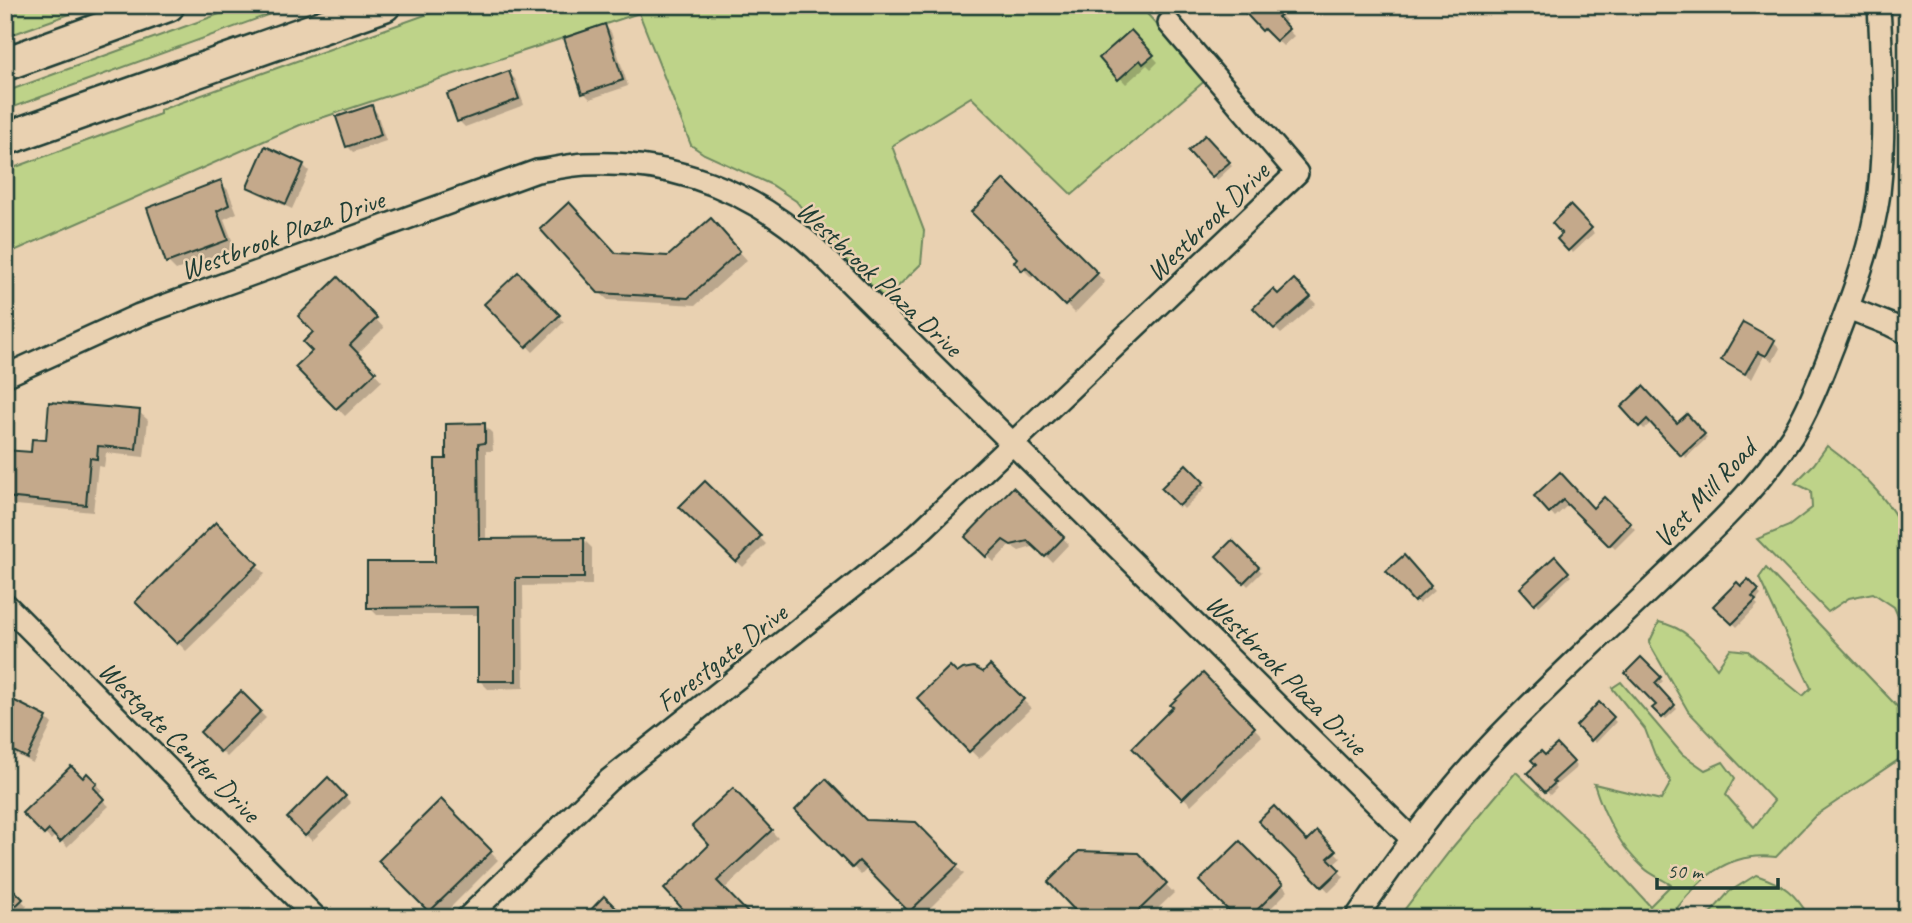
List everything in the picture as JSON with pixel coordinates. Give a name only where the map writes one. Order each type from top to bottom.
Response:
[{"type":"highway","points":[[5,64],[169,5]]},
{"type":"highway","points":[[5,139],[384,5]]},
{"type":"street","name":"Vest Mill Road","points":[[1356,918],[1411,838],[1452,786],[1500,735],[1726,517],[1766,472],[1799,422],[1848,308],[1866,251],[1879,195],[1884,128],[1879,5]]},
{"type":"street","name":"Westbrook Drive","points":[[1013,444],[1297,173],[1169,23]]},
{"type":"street","name":"Westbrook Plaza Drive","points":[[5,376],[139,315],[537,172],[583,164],[614,164],[658,168],[702,179],[749,199],[790,225],[1411,838]]},
{"type":"street","points":[[1848,308],[1907,333]]},
{"type":"street","name":"Forestgate Drive","points":[[467,918],[609,780],[893,556],[1013,444]]},
{"type":"street","name":"Westgate Center Drive","points":[[6,605],[316,918]]},
{"type":"green space","points":[[5,5],[95,5],[5,37]]},
{"type":"green space","points":[[244,5],[295,5],[5,110],[5,92]]},
{"type":"green space","points":[[453,5],[1139,5],[1207,79],[1072,195],[971,97],[892,146],[924,231],[921,264],[885,299],[831,245],[796,201],[772,185],[704,154],[691,145],[639,13],[300,125],[5,255],[5,171],[160,114],[160,110]]},
{"type":"green space","points":[[1827,446],[1876,490],[1903,532],[1908,566],[1907,628],[1902,625],[1894,607],[1873,593],[1849,598],[1828,612],[1757,539],[1789,526],[1812,508],[1811,491],[1795,483]]},
{"type":"green space","points":[[1766,568],[1907,717],[1907,754],[1815,816],[1776,857],[1742,859],[1715,871],[1691,892],[1669,918],[1398,918],[1516,772],[1602,853],[1650,906],[1671,885],[1647,870],[1627,850],[1608,818],[1594,784],[1661,800],[1671,782],[1655,755],[1645,729],[1612,688],[1621,682],[1682,754],[1705,770],[1723,762],[1735,778],[1726,795],[1754,827],[1774,801],[1688,711],[1649,643],[1659,622],[1686,634],[1717,668],[1730,649],[1748,651],[1803,696],[1811,688],[1759,578]]},
{"type":"green space","points":[[1756,875],[1788,890],[1810,918],[1706,918],[1729,892]]},
{"type":"building","points":[[1238,5],[1274,5],[1282,14],[1278,17],[1289,29],[1276,41],[1264,29],[1262,31]]},
{"type":"building","points":[[605,24],[623,80],[582,94],[564,38]]},
{"type":"building","points":[[1131,30],[1154,55],[1143,64],[1140,60],[1118,80],[1099,58]]},
{"type":"building","points":[[509,71],[519,99],[457,122],[447,94]]},
{"type":"building","points":[[372,105],[381,135],[346,147],[336,117]]},
{"type":"building","points":[[1205,135],[1230,162],[1212,177],[1188,151]]},
{"type":"building","points":[[265,146],[304,164],[286,204],[247,187]]},
{"type":"building","points":[[1004,179],[1098,273],[1065,306],[1026,267],[1022,271],[1014,262],[1017,258],[971,212]]},
{"type":"building","points":[[221,180],[229,205],[217,211],[228,240],[166,263],[147,208]]},
{"type":"building","points":[[569,202],[616,253],[668,256],[711,218],[740,251],[688,298],[598,293],[540,229]]},
{"type":"building","points":[[1570,205],[1592,228],[1568,251],[1557,239],[1562,234],[1552,223]]},
{"type":"building","points":[[518,272],[560,315],[526,347],[484,304]]},
{"type":"building","points":[[338,277],[377,318],[350,345],[376,372],[336,409],[295,367],[312,351],[303,342],[313,332],[298,316]]},
{"type":"building","points":[[1294,279],[1311,297],[1274,329],[1253,308],[1273,289],[1278,294]]},
{"type":"building","points":[[1743,322],[1775,340],[1766,356],[1758,352],[1745,374],[1721,360]]},
{"type":"building","points":[[1643,386],[1677,423],[1687,414],[1705,434],[1681,456],[1647,419],[1639,427],[1621,407]]},
{"type":"building","points":[[49,402],[140,410],[136,449],[98,446],[97,459],[90,458],[86,505],[5,497],[5,450],[31,452],[32,439],[46,440]]},
{"type":"building","points":[[485,423],[485,443],[478,444],[479,539],[584,538],[584,578],[516,578],[516,681],[478,681],[478,607],[367,608],[367,562],[435,562],[435,459],[446,459],[446,424]]},
{"type":"building","points":[[1186,464],[1204,482],[1179,506],[1161,488]]},
{"type":"building","points":[[1560,472],[1593,508],[1604,497],[1631,523],[1609,546],[1563,500],[1549,513],[1534,496]]},
{"type":"building","points":[[705,481],[761,536],[736,562],[679,507]]},
{"type":"building","points":[[1013,487],[1064,537],[1045,557],[1028,541],[1011,545],[1003,540],[986,557],[965,537]]},
{"type":"building","points":[[216,522],[258,564],[177,644],[135,602]]},
{"type":"building","points":[[1232,540],[1259,567],[1243,583],[1216,556]]},
{"type":"building","points":[[1404,555],[1431,586],[1414,602],[1386,571]]},
{"type":"building","points":[[1555,556],[1569,572],[1534,604],[1520,588]]},
{"type":"building","points":[[1748,579],[1759,590],[1752,597],[1756,600],[1732,624],[1713,606],[1737,582],[1741,586]]},
{"type":"building","points":[[1641,657],[1661,677],[1655,683],[1675,705],[1662,718],[1652,708],[1656,705],[1625,673]]},
{"type":"building","points":[[990,665],[1024,699],[969,752],[917,698],[950,666],[957,673],[974,667],[983,672]]},
{"type":"building","points":[[1203,673],[1255,727],[1182,799],[1132,748]]},
{"type":"building","points":[[241,691],[261,711],[220,752],[200,732]]},
{"type":"building","points":[[5,696],[47,717],[27,758],[5,747]]},
{"type":"building","points":[[1599,702],[1614,717],[1591,741],[1576,726]]},
{"type":"building","points":[[1557,744],[1574,762],[1545,792],[1527,773],[1536,765],[1531,760],[1541,751],[1545,755]]},
{"type":"building","points":[[71,766],[83,778],[87,773],[97,783],[93,787],[104,799],[60,842],[49,830],[44,835],[22,813]]},
{"type":"building","points":[[328,777],[346,796],[305,836],[287,818]]},
{"type":"building","points":[[826,779],[866,820],[916,822],[958,865],[909,912],[859,861],[852,868],[795,810]]},
{"type":"building","points":[[733,788],[772,830],[717,881],[753,918],[691,918],[664,889],[709,845],[692,826]]},
{"type":"building","points":[[441,799],[492,851],[429,912],[378,861]]},
{"type":"building","points":[[1274,806],[1307,841],[1317,831],[1336,851],[1328,858],[1340,870],[1322,887],[1258,821]]},
{"type":"building","points":[[1240,841],[1283,884],[1249,918],[1236,918],[1199,881]]},
{"type":"building","points":[[1079,851],[1138,853],[1167,883],[1131,918],[1082,918],[1048,882]]},
{"type":"building","points":[[5,881],[23,899],[5,916]]},
{"type":"building","points":[[604,896],[626,918],[583,918]]}]
